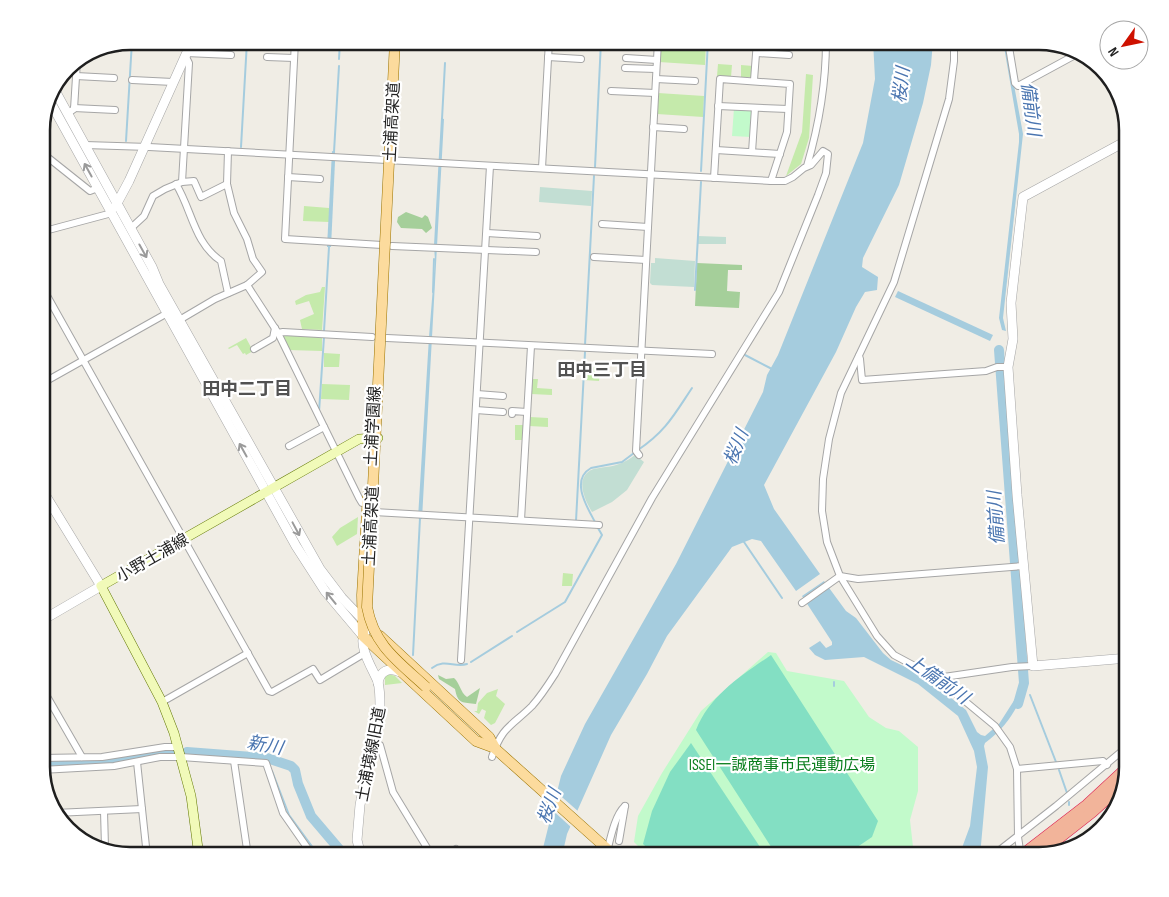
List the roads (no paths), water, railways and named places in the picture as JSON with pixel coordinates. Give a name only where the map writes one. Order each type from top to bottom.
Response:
[{"type":"highway","points":[[1044,846],[1119,767]]},
{"type":"highway","points":[[1048,842],[1118,776]]},
{"type":"highway","points":[[1048,842],[1092,812],[1115,791]]},
{"type":"highway","points":[[1035,847],[1094,818],[1109,806]]},
{"type":"main road","name":"土浦学園線","points":[[365,622],[362,595],[367,503],[375,437],[387,245],[394,50]]},
{"type":"main road","name":"土浦高架道","points":[[394,50],[367,608],[371,627],[382,645],[496,753]]},
{"type":"main road","name":"土浦学園線","points":[[363,636],[374,512],[375,437],[390,160],[399,50]]},
{"type":"main road","name":"小野土浦線","points":[[198,847],[192,796],[178,747],[162,702],[101,586],[359,439],[375,437]]},
{"type":"main road","points":[[365,622],[489,737],[496,753]]},
{"type":"main road","points":[[363,636],[476,741],[496,753],[603,847]]},
{"type":"street","points":[[50,230],[112,213],[188,50]]},
{"type":"street","points":[[294,50],[285,239],[486,251],[536,252]]},
{"type":"street","points":[[542,168],[548,50]]},
{"type":"street","points":[[639,455],[636,451],[658,50]]},
{"type":"street","points":[[754,80],[757,50]]},
{"type":"street","points":[[807,166],[814,143],[824,86],[826,50]]},
{"type":"street","points":[[954,50],[949,100],[891,289],[842,393],[829,439],[823,479],[822,511],[827,542],[840,576],[876,636],[894,655],[937,678],[995,726],[1003,736],[1015,758],[1017,769],[1019,847]]},
{"type":"street","points":[[1010,50],[1018,86],[1071,57]]},
{"type":"street","points":[[186,54],[231,55]]},
{"type":"street","points":[[186,54],[189,63],[179,183],[196,232],[211,254],[221,261],[228,293]]},
{"type":"street","points":[[757,54],[789,55]]},
{"type":"street","points":[[268,57],[294,58]]},
{"type":"street","points":[[548,57],[582,59]]},
{"type":"street","points":[[626,58],[657,60]]},
{"type":"street","points":[[626,68],[656,69]]},
{"type":"street","points":[[71,111],[76,70]]},
{"type":"street","points":[[76,76],[114,78]]},
{"type":"street","points":[[656,79],[695,81]]},
{"type":"street","points":[[132,80],[173,82]]},
{"type":"street","points":[[714,178],[720,80],[754,80],[790,84],[787,132],[771,181]]},
{"type":"street","points":[[611,92],[655,93]]},
{"type":"street","points":[[58,94],[71,111],[85,145],[131,228],[176,322],[266,493],[313,574],[363,636]]},
{"type":"street","points":[[718,106],[788,109]]},
{"type":"street","points":[[53,108],[112,213],[171,312]]},
{"type":"street","points":[[752,152],[755,108]]},
{"type":"street","points":[[71,111],[116,110]]},
{"type":"street","points":[[653,127],[684,129]]},
{"type":"street","points":[[85,145],[771,181],[785,181],[793,178],[807,166],[811,165],[823,151],[828,154],[826,173],[780,292],[663,484],[652,498],[542,694],[523,714],[507,727],[498,740],[496,753]]},
{"type":"street","points":[[1030,667],[1017,566],[1002,367],[1013,339],[1011,303],[1023,197],[1119,145]]},
{"type":"street","points":[[716,150],[780,154]]},
{"type":"street","points":[[176,322],[228,293],[247,285],[262,272],[253,259],[247,239],[234,212],[227,184],[228,152]]},
{"type":"street","points":[[50,158],[90,191],[98,188]]},
{"type":"street","points":[[461,660],[490,166]]},
{"type":"street","points":[[288,177],[320,179]]},
{"type":"street","points":[[131,228],[144,216],[153,196],[179,183],[194,181],[201,197],[227,184]]},
{"type":"street","points":[[602,224],[648,227]]},
{"type":"street","points":[[486,233],[537,236]]},
{"type":"street","points":[[594,257],[646,260]]},
{"type":"street","points":[[247,285],[276,331],[359,498],[362,503],[367,503]]},
{"type":"street","points":[[50,299],[248,653],[272,692],[313,669],[320,680],[365,653]]},
{"type":"street","points":[[50,380],[171,312]]},
{"type":"street","points":[[176,322],[275,488],[320,569],[365,622]]},
{"type":"street","points":[[276,331],[372,337]]},
{"type":"street","points":[[254,349],[273,338],[276,331]]},
{"type":"street","points":[[387,338],[712,354]]},
{"type":"street","points":[[521,520],[531,346]]},
{"type":"street","points":[[859,356],[862,380],[986,372],[1002,367]]},
{"type":"street","points":[[477,394],[502,396]]},
{"type":"street","points":[[476,410],[503,412]]},
{"type":"street","points":[[512,414],[512,411],[527,412]]},
{"type":"street","points":[[289,446],[324,427]]},
{"type":"street","points":[[50,501],[101,586],[50,616]]},
{"type":"street","points":[[374,512],[599,525]]},
{"type":"street","points":[[802,603],[840,576],[858,579],[1017,566]]},
{"type":"street","name":"土浦境線旧道","points":[[359,847],[357,840],[358,820],[380,707],[378,683],[365,653],[363,636]]},
{"type":"street","points":[[162,702],[248,653]]},
{"type":"street","points":[[937,678],[1119,659]]},
{"type":"street","points":[[378,683],[379,677],[385,671],[395,670],[400,672]]},
{"type":"street","points":[[50,702],[82,757]]},
{"type":"street","points":[[373,742],[380,745],[393,792],[427,847]]},
{"type":"street","points":[[50,758],[102,758],[165,747],[178,747]]},
{"type":"street","points":[[1004,847],[1119,754]]},
{"type":"street","points":[[50,770],[91,768],[160,757],[266,763],[283,813],[307,847]]},
{"type":"street","points":[[234,761],[247,847]]},
{"type":"street","points":[[1017,769],[1104,761],[1107,765]]},
{"type":"street","points":[[137,762],[146,847]]},
{"type":"street","points":[[609,847],[616,818],[625,806],[619,841]]},
{"type":"street","points":[[65,813],[142,809]]},
{"type":"street","points":[[104,811],[105,843]]},
{"type":"water","name":"桜川","points":[[873,50],[932,50],[923,103],[899,185],[863,258],[862,267],[878,277],[877,290],[865,292],[856,307],[836,352],[764,485],[774,509],[820,574],[796,591],[761,541],[752,539],[732,547],[667,636],[611,735],[567,834],[564,847],[543,847],[561,776],[585,724],[676,564],[763,392],[767,375],[778,355],[863,143],[875,79]]},
{"type":"water","points":[[1005,50],[1008,50],[1023,134],[1003,318],[1006,331],[1002,330],[999,318],[1019,134]]},
{"type":"water","points":[[441,118],[444,119],[422,519],[418,518],[435,261],[434,245]]},
{"type":"water","points":[[332,151],[335,152],[335,162],[331,247],[327,247]]},
{"type":"water","points":[[898,291],[993,335],[990,341],[895,297]]},
{"type":"water","points":[[824,581],[846,611],[856,618],[883,653],[891,660],[924,676],[966,710],[977,732],[981,735],[985,736],[999,724],[1020,691],[1024,693],[1008,721],[984,746],[988,767],[981,847],[962,847],[970,826],[977,767],[974,751],[958,716],[918,684],[864,657],[825,660],[815,655],[809,648],[820,641],[826,648],[832,645],[832,642],[802,596]]},
{"type":"waterway","points":[[126,141],[131,50]]},
{"type":"waterway","points":[[241,147],[246,50]]},
{"type":"waterway","points":[[339,59],[340,50]]},
{"type":"waterway","points":[[595,167],[601,50]]},
{"type":"waterway","points":[[701,171],[708,50]]},
{"type":"waterway","points":[[442,119],[445,63]]},
{"type":"waterway","points":[[334,152],[339,66]]},
{"type":"waterway","points":[[585,345],[594,176]]},
{"type":"waterway","points":[[695,290],[701,182]]},
{"type":"waterway","points":[[324,331],[329,247]]},
{"type":"waterway","points":[[433,292],[434,259]]},
{"type":"waterway","points":[[319,412],[324,337]]},
{"type":"waterway","name":"備前川","points":[[999,350],[1024,683],[1018,704]]},
{"type":"waterway","points":[[576,521],[585,352]]},
{"type":"waterway","points":[[745,355],[772,369]]},
{"type":"waterway","points":[[638,450],[663,429],[692,388]]},
{"type":"waterway","points":[[595,522],[582,494],[581,486],[585,473],[591,468],[622,462],[634,453]]},
{"type":"waterway","points":[[413,655],[420,518]]},
{"type":"waterway","points":[[517,632],[565,602],[602,535],[598,528]]},
{"type":"waterway","points":[[744,542],[782,598]]},
{"type":"waterway","points":[[471,662],[512,636]]},
{"type":"waterway","points":[[432,668],[445,663],[467,664]]},
{"type":"waterway","name":"備前川","points":[[1030,695],[1056,762]]},
{"type":"waterway","name":"新川","points":[[50,764],[114,760],[158,752],[175,752]]},
{"type":"waterway","name":"新川","points":[[187,752],[267,758],[291,766],[295,770],[298,784],[311,816],[337,847]]},
{"type":"waterway","name":"備前川","points":[[1059,770],[1067,793]]},
{"type":"waterway","points":[[272,771],[289,815],[312,847]]},
{"type":"district","name":"田中三丁目","points":[[602,370]]},
{"type":"district","name":"田中二丁目","points":[[247,389]]},
{"type":"water label","name":"上備前川","points":[[938,679]]},
{"type":"park label","name":"ISSEI一誠商事市民運動広場","points":[[782,764]]}]
